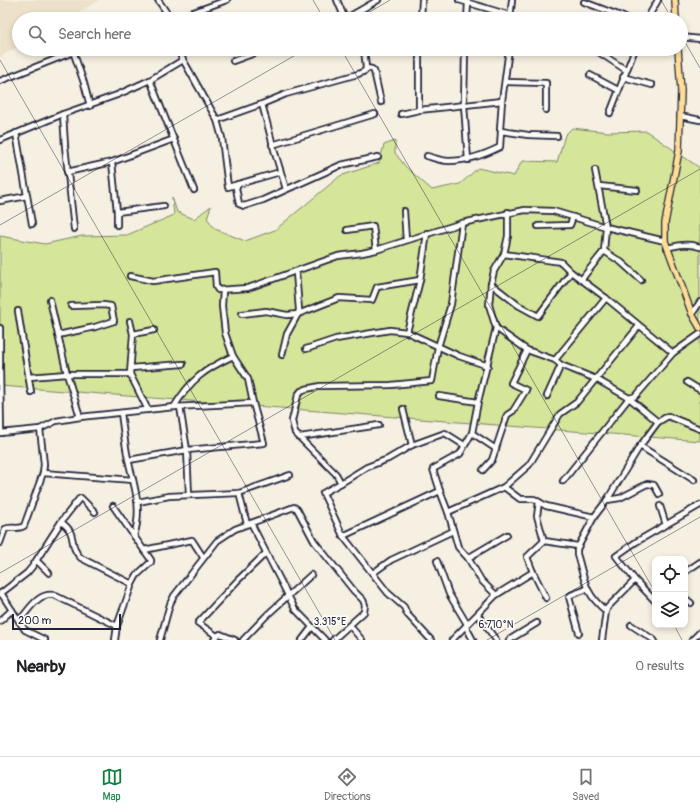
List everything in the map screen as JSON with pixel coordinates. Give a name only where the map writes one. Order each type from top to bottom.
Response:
[{"type":"main road","points":[[675,0],[676,12]]},
{"type":"main road","points":[[678,56],[681,91],[679,151],[665,223],[665,241],[692,314],[700,327]]},
{"type":"street","points":[[158,0],[166,12]]},
{"type":"street","points":[[194,12],[227,0]]},
{"type":"street","points":[[337,0],[342,12]]},
{"type":"street","points":[[359,12],[378,0]]},
{"type":"street","points":[[421,12],[422,0]]},
{"type":"street","points":[[459,0],[494,12]]},
{"type":"street","points":[[510,12],[512,0]]},
{"type":"street","points":[[651,12],[658,0]]},
{"type":"street","points":[[584,2],[610,12]]},
{"type":"street","points":[[467,12],[468,3]]},
{"type":"street","points":[[688,38],[700,40]]},
{"type":"street","points":[[0,81],[61,56]]},
{"type":"street","points":[[75,56],[90,106]]},
{"type":"street","points":[[181,56],[217,120],[222,138],[228,187],[280,172]]},
{"type":"street","points":[[233,61],[247,56]]},
{"type":"street","points":[[217,120],[286,94],[365,71],[365,56]]},
{"type":"street","points":[[418,110],[420,56]]},
{"type":"street","points":[[465,56],[464,105],[468,160]]},
{"type":"street","points":[[500,129],[502,101],[506,82],[508,56]]},
{"type":"street","points":[[605,56],[626,70]]},
{"type":"street","points":[[610,113],[632,56]]},
{"type":"street","points":[[0,140],[63,114],[90,106],[150,80],[183,60]]},
{"type":"street","points":[[366,68],[374,71],[380,102]]},
{"type":"street","points":[[590,75],[618,90]]},
{"type":"street","points":[[624,78],[652,85]]},
{"type":"street","points":[[150,80],[194,190]]},
{"type":"street","points":[[506,82],[546,83],[546,110]]},
{"type":"street","points":[[401,114],[418,110],[502,101]]},
{"type":"street","points":[[262,104],[272,145],[286,189]]},
{"type":"street","points":[[63,114],[67,172],[74,229]]},
{"type":"street","points":[[272,145],[375,114]]},
{"type":"street","points":[[680,116],[700,120]]},
{"type":"street","points":[[427,156],[448,161],[468,160],[489,153],[500,147],[501,131],[528,135],[557,136]]},
{"type":"street","points":[[16,133],[32,224]]},
{"type":"street","points":[[67,172],[112,162],[174,139]]},
{"type":"street","points":[[238,184],[236,188],[239,204],[244,206],[263,200],[341,165],[378,157]]},
{"type":"street","points":[[112,162],[117,225]]},
{"type":"street","points":[[582,280],[604,251],[606,227],[595,170]]},
{"type":"street","points":[[599,186],[637,190]]},
{"type":"street","points":[[0,201],[28,196]]},
{"type":"street","points":[[117,212],[164,206]]},
{"type":"street","points":[[404,210],[406,240]]},
{"type":"street","points":[[130,276],[153,281],[215,272],[216,288],[218,290],[248,288],[338,256],[376,250],[462,223],[508,212],[525,210],[553,212],[606,227],[665,241]]},
{"type":"street","points":[[496,596],[481,580],[468,558],[458,547],[433,469],[460,454],[472,433],[496,328],[489,305],[491,284],[494,271],[504,254],[508,236],[508,212]]},
{"type":"street","points":[[538,226],[570,225],[573,217]]},
{"type":"street","points":[[341,483],[336,474],[295,433],[292,420],[298,395],[301,391],[320,386],[391,385],[432,381],[438,347],[451,304],[462,223]]},
{"type":"street","points":[[347,230],[373,226],[376,250]]},
{"type":"street","points":[[407,332],[420,280],[427,233]]},
{"type":"street","points":[[667,248],[680,244],[700,247]]},
{"type":"street","points":[[604,251],[621,262],[641,280]]},
{"type":"street","points":[[504,254],[561,262],[571,272],[606,298],[673,353]]},
{"type":"street","points":[[282,354],[287,334],[298,314],[299,305],[296,272]]},
{"type":"street","points":[[491,284],[518,305],[538,316],[571,272]]},
{"type":"street","points":[[242,314],[266,311],[287,315],[298,314],[340,298],[372,300],[377,287],[420,280]]},
{"type":"street","points":[[128,460],[187,450],[264,443],[248,379],[233,356],[225,333],[222,319],[223,290]]},
{"type":"street","points":[[554,360],[606,298]]},
{"type":"street","points":[[50,300],[67,374],[80,417]]},
{"type":"street","points":[[692,314],[700,302]]},
{"type":"street","points":[[58,335],[114,322],[111,306],[71,306]]},
{"type":"street","points":[[18,311],[31,392]]},
{"type":"street","points":[[130,321],[133,334],[130,374],[148,410]]},
{"type":"street","points":[[448,512],[504,487],[529,465],[560,414],[577,402],[639,326]]},
{"type":"street","points":[[496,328],[527,350],[554,360],[561,365],[596,379],[629,398],[658,422]]},
{"type":"street","points":[[0,329],[0,433],[40,429],[56,421],[80,417],[174,407],[253,403]]},
{"type":"street","points":[[133,334],[154,330]]},
{"type":"street","points":[[306,349],[336,339],[390,330],[407,332],[438,347],[488,366]]},
{"type":"street","points":[[563,481],[629,398],[636,396],[673,353],[700,334]]},
{"type":"street","points":[[483,470],[492,460],[507,415],[513,411],[526,390],[511,384],[527,350]]},
{"type":"street","points":[[174,407],[182,394],[195,379],[212,366],[233,356]]},
{"type":"street","points":[[131,368],[183,364]]},
{"type":"street","points":[[547,396],[561,365]]},
{"type":"street","points":[[29,377],[67,374],[130,374]]},
{"type":"street","points":[[687,382],[700,390]]},
{"type":"street","points":[[439,396],[478,402]]},
{"type":"street","points":[[180,407],[187,450],[189,495]]},
{"type":"street","points":[[403,408],[412,445]]},
{"type":"street","points":[[121,413],[128,460],[138,502],[139,517],[134,536]]},
{"type":"street","points":[[606,611],[596,603],[587,589],[578,554],[578,546],[594,517],[607,500],[640,446],[658,422],[668,416],[700,429]]},
{"type":"street","points":[[300,437],[379,425]]},
{"type":"street","points":[[0,543],[5,529],[10,527],[20,528],[24,526],[43,473],[45,460],[40,429]]},
{"type":"street","points":[[431,640],[407,614],[404,607],[388,593],[343,536],[323,494],[367,467],[388,459],[412,445],[445,433],[464,445]]},
{"type":"street","points":[[472,433],[496,449]]},
{"type":"street","points":[[640,446],[694,480]]},
{"type":"street","points":[[43,473],[133,480]]},
{"type":"street","points":[[138,502],[169,496],[239,493],[290,475]]},
{"type":"street","points":[[607,500],[620,498],[647,484],[654,486],[659,494]]},
{"type":"street","points":[[504,487],[520,499],[534,499],[546,506],[594,517]]},
{"type":"street","points":[[343,536],[440,491]]},
{"type":"street","points":[[239,493],[249,524],[295,609],[325,640]]},
{"type":"street","points":[[45,640],[25,630],[0,594],[27,573],[37,561],[61,522],[78,500],[81,498],[95,512]]},
{"type":"street","points":[[539,502],[537,516],[544,541]]},
{"type":"street","points":[[652,598],[634,580],[616,556],[636,542],[700,505]]},
{"type":"street","points":[[113,506],[150,557],[151,562],[137,575],[132,584],[117,626],[116,640]]},
{"type":"street","points":[[660,506],[666,525]]},
{"type":"street","points":[[160,640],[170,604],[174,596],[217,541],[235,530],[294,507],[297,508],[314,541],[363,600],[365,605],[364,612],[333,640]]},
{"type":"street","points":[[61,522],[69,528],[72,535],[74,548],[81,558],[132,584]]},
{"type":"street","points":[[373,573],[391,560],[453,531]]},
{"type":"street","points":[[468,558],[507,535]]},
{"type":"street","points":[[144,550],[192,540],[203,557]]},
{"type":"street","points":[[544,541],[578,546]]},
{"type":"street","points":[[544,541],[527,557],[546,598]]},
{"type":"street","points":[[235,640],[220,634],[215,638],[198,623],[238,580],[266,553]]},
{"type":"street","points":[[37,561],[49,573]]},
{"type":"street","points":[[437,561],[449,594],[468,624],[466,627],[473,640]]},
{"type":"street","points":[[688,570],[700,562]]},
{"type":"street","points":[[452,640],[496,596],[533,572]]},
{"type":"street","points":[[243,640],[311,575]]},
{"type":"street","points":[[602,640],[606,611],[634,580]]},
{"type":"street","points":[[579,633],[569,597],[587,589]]},
{"type":"street","points":[[19,621],[38,599],[49,594],[54,595],[117,626]]},
{"type":"street","points":[[0,622],[12,610]]},
{"type":"street","points":[[478,615],[496,640]]},
{"type":"street","points":[[509,640],[537,623]]},
{"type":"street","points":[[631,625],[654,640]]},
{"type":"street","points":[[350,626],[362,640]]},
{"type":"street","points":[[302,640],[312,627]]},
{"type":"street","points":[[692,640],[700,632]]},
{"type":"shaded area","points":[[0,0],[100,0],[79,12],[12,12],[12,50],[0,57]]},
{"type":"green space","points":[[572,128],[608,132],[646,131],[700,168],[700,441],[0,386],[0,236],[45,244],[82,236],[127,235],[174,215],[172,197],[177,212],[194,219],[211,206],[207,218],[215,229],[245,241],[275,230],[340,176],[379,163],[384,145],[395,141],[395,153],[406,167],[432,190],[460,184],[478,168],[514,176],[522,161],[557,162],[565,135]]}]
